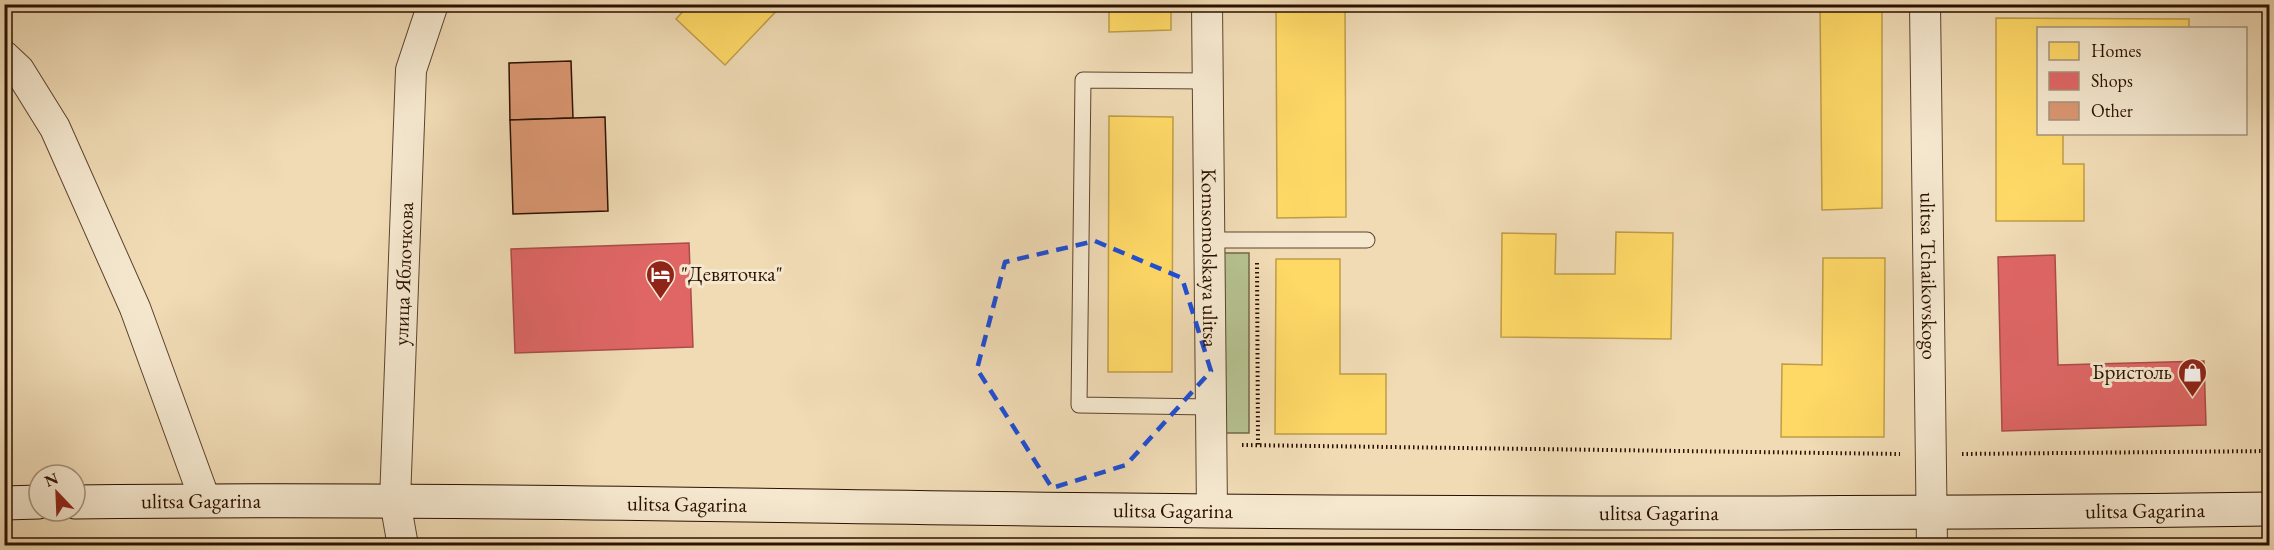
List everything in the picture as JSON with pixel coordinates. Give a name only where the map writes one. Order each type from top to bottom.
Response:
[{"type":"street","name":"улица Яблочкова","points":[[403,546],[395,501],[411,70],[433,4]]},
{"type":"street","name":"Komsomolskaya ulitsa","points":[[1207,4],[1212,511]]},
{"type":"street","name":"ulitsa Tchaikovskogo","points":[[1925,4],[1932,530]]},
{"type":"street","points":[[4,56],[19,70],[59,139],[135,308],[205,500]]},
{"type":"street","name":"ulitsa Gagarina","points":[[87,502],[395,501],[1212,511],[1932,530],[2270,509]]},
{"type":"street","points":[[4,503],[27,502]]},
{"type":"lane","points":[[1208,81],[1083,80],[1079,405],[1210,407]]},
{"type":"lane","points":[[1209,240],[1366,240]]},
{"type":"path","points":[[1257,240],[1258,445]]},
{"type":"path","points":[[1211,444],[1931,454],[2270,451]]},
{"type":"highlighted area","points":[[1095,241],[1182,278],[1211,371],[1126,465],[1052,488],[977,369],[1005,262]]},
{"type":"green space","points":[[1224,253],[1249,253],[1249,433],[1224,433]]},
{"type":"building: Homes","points":[[690,4],[783,4],[725,65],[676,19]]},
{"type":"building: Homes","points":[[1109,4],[1171,4],[1171,30],[1109,32]]},
{"type":"building: Homes","points":[[1276,4],[1345,4],[1346,217],[1277,218]]},
{"type":"building: Homes","points":[[1820,4],[1882,4],[1882,208],[1822,210]]},
{"type":"building: Homes","points":[[1996,18],[2189,19],[2189,27],[2037,27],[2037,135],[2063,135],[2063,164],[2084,164],[2084,221],[1996,221]]},
{"type":"building: Homes","points":[[1109,116],[1173,117],[1172,372],[1108,372]]},
{"type":"building: Homes","points":[[1616,232],[1673,233],[1671,339],[1501,337],[1502,233],[1556,234],[1555,274],[1615,274]]},
{"type":"building: Homes","points":[[1823,258],[1885,258],[1884,437],[1781,437],[1782,364],[1822,365]]},
{"type":"building: Homes","points":[[1276,259],[1340,259],[1340,374],[1386,374],[1386,434],[1275,434]]},
{"type":"building: Shops","points":[[689,243],[693,347],[515,353],[511,249]]},
{"type":"building: Shops","points":[[2055,255],[2058,365],[2204,361],[2206,425],[2002,431],[1998,257]]},
{"type":"building: Other","points":[[571,61],[573,118],[510,120],[509,63]]},
{"type":"building: Other","points":[[605,117],[608,211],[513,214],[510,120]]},
{"type":"place","name":"\"Девяточка\"","points":[[660,300]]},
{"type":"place","name":"Бристоль","points":[[2193,398]]}]
